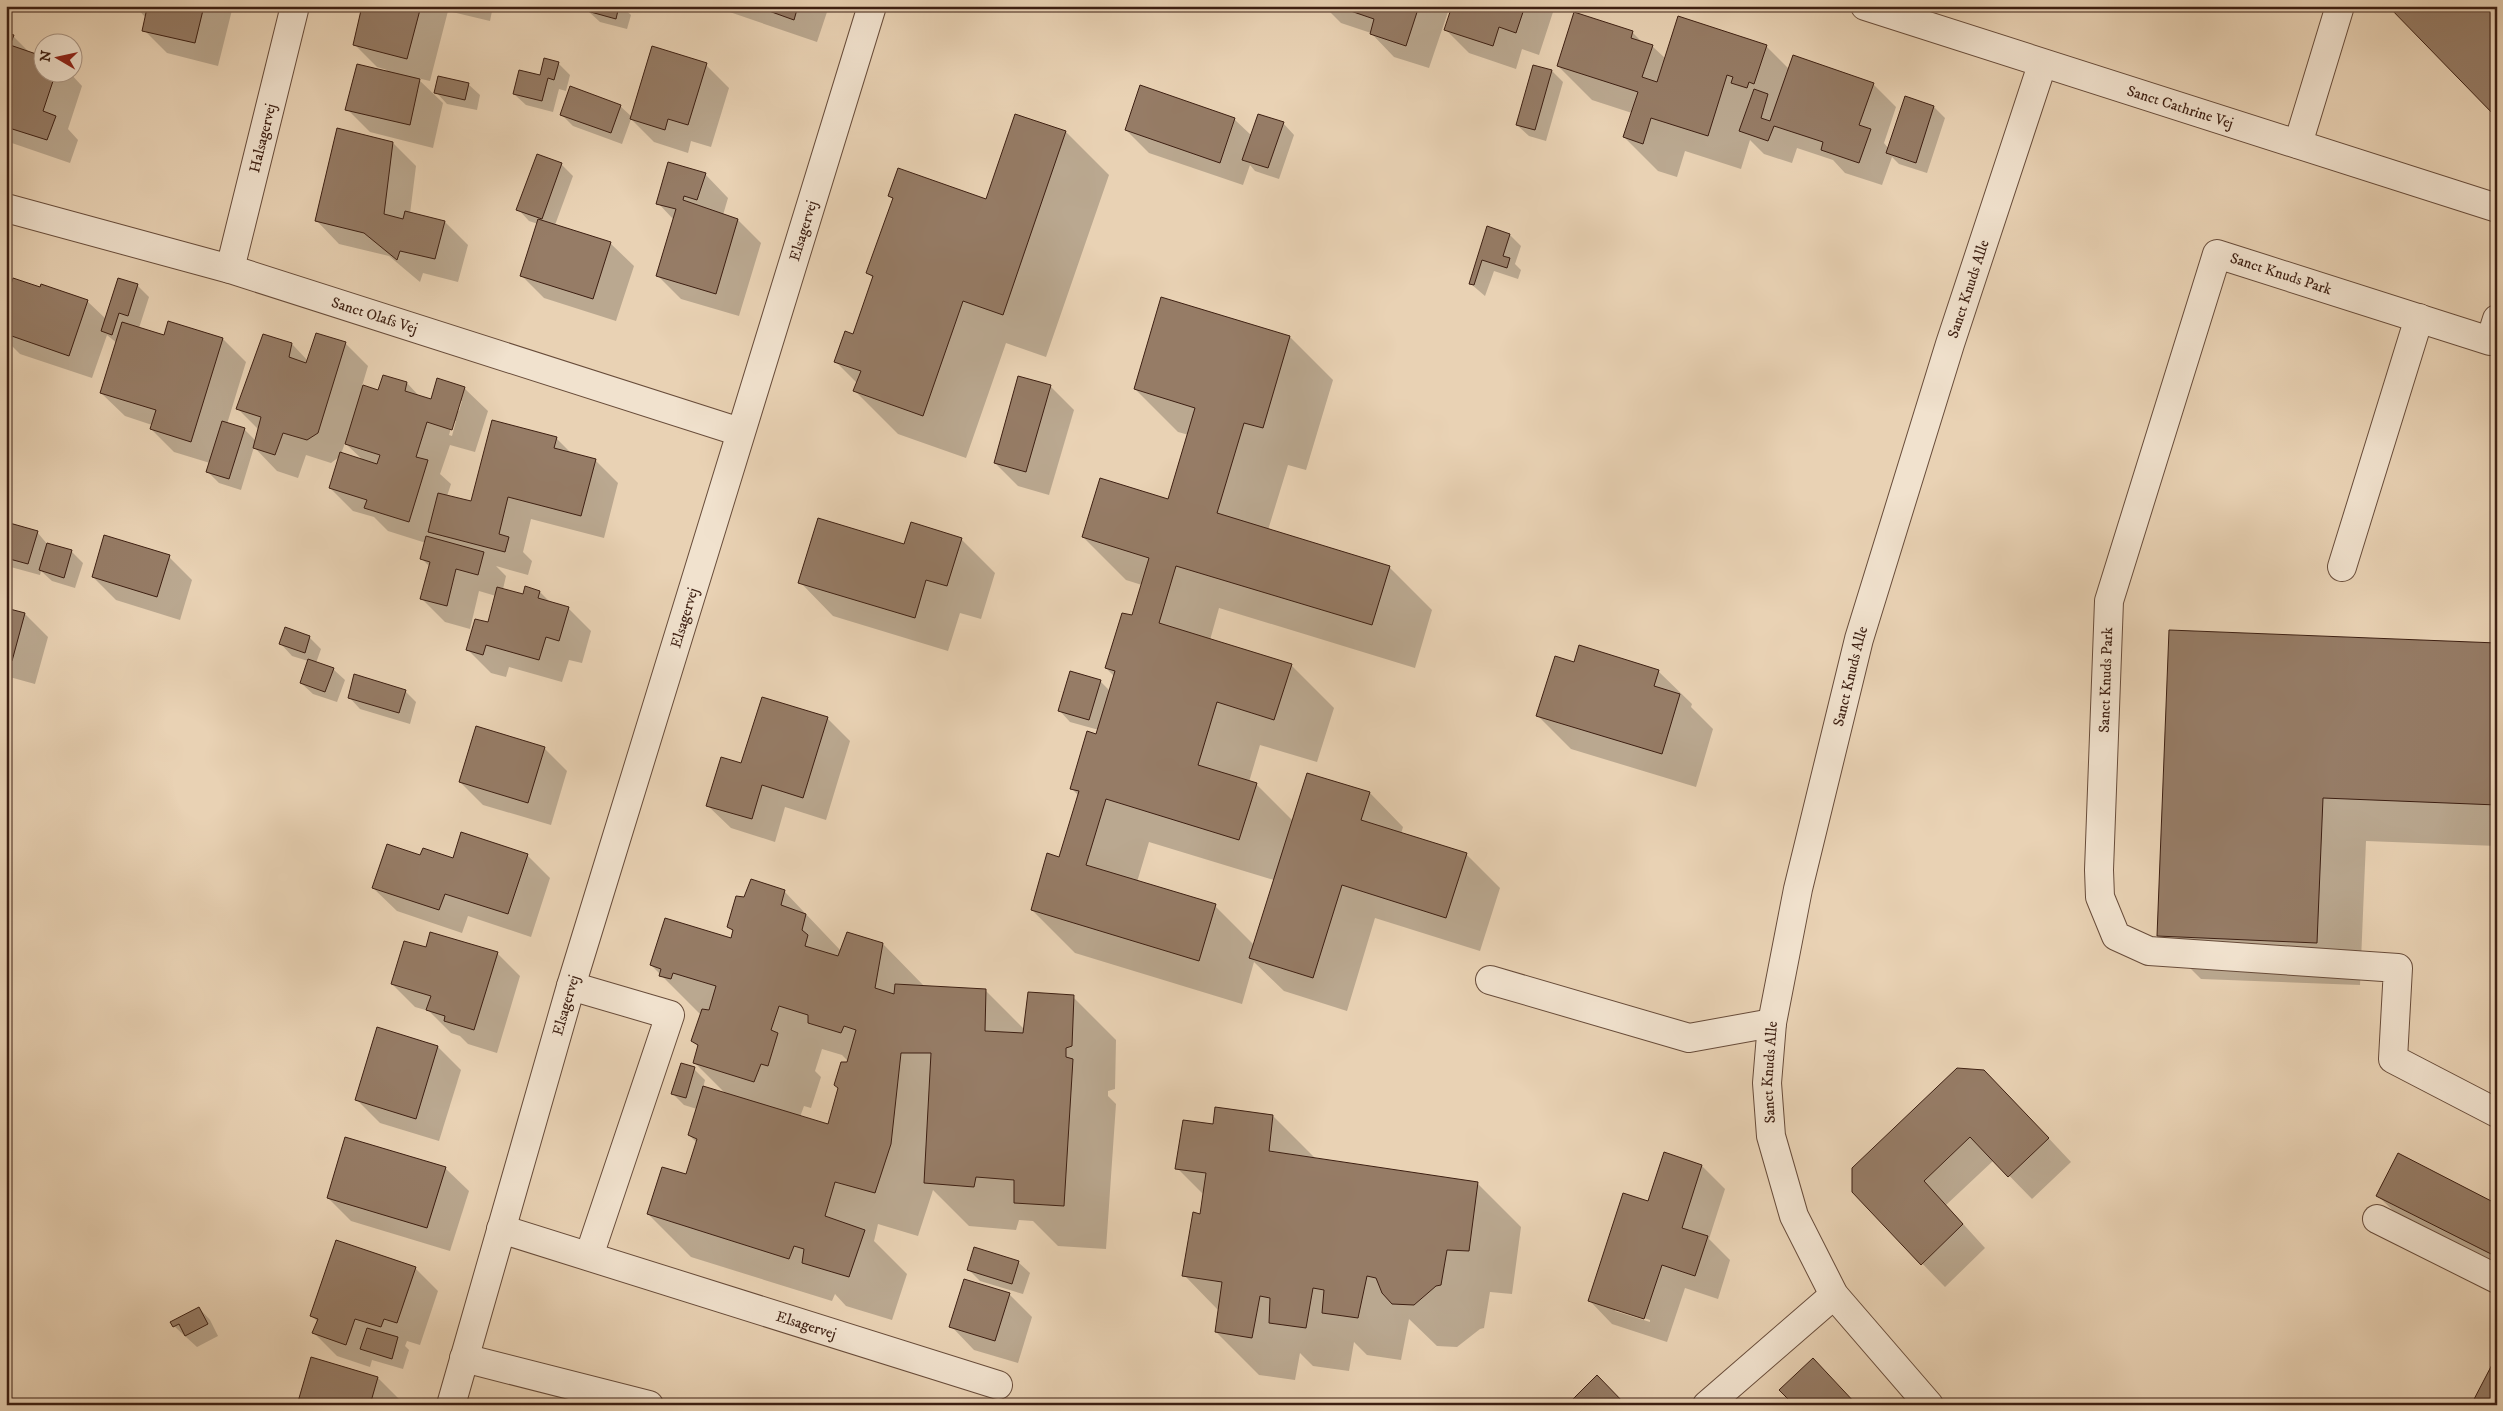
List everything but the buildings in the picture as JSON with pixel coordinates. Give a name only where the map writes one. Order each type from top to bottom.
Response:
[{"type":"street","name":"Halsagervej","points":[[230,269],[295,6]]},
{"type":"street","name":"Elsagervej","points":[[451,1405],[571,986],[872,6]]},
{"type":"street","name":"Sanct Cathrine Vej","points":[[1865,6],[2497,208]]},
{"type":"street","points":[[2298,144],[2340,6]]},
{"type":"street","name":"Sanct Knuds Alle","points":[[1929,1405],[1834,1296],[1794,1216],[1771,1136],[1767,1083],[1772,1023],[1798,890],[1859,639],[1950,344],[2042,64]]},
{"type":"street","name":"Sanct Olafs Vej","points":[[6,208],[230,269],[740,432]]},
{"type":"street","name":"Sanct Knuds Park","points":[[2497,319],[2490,341],[2218,254],[2109,601],[2100,860],[2100,897],[2116,936],[2149,950],[2398,968],[2393,1059],[2497,1113]]},
{"type":"street","points":[[2342,567],[2419,318]]},
{"type":"street","points":[[1490,980],[1689,1038],[1772,1023]]},
{"type":"street","points":[[571,986],[670,1015],[589,1256]]},
{"type":"street","points":[[2377,1219],[2497,1279]]},
{"type":"street","name":"Elsagervej","points":[[501,1229],[998,1385]]},
{"type":"street","points":[[1707,1405],[1834,1296]]},
{"type":"street","points":[[464,1358],[649,1405]]}]
